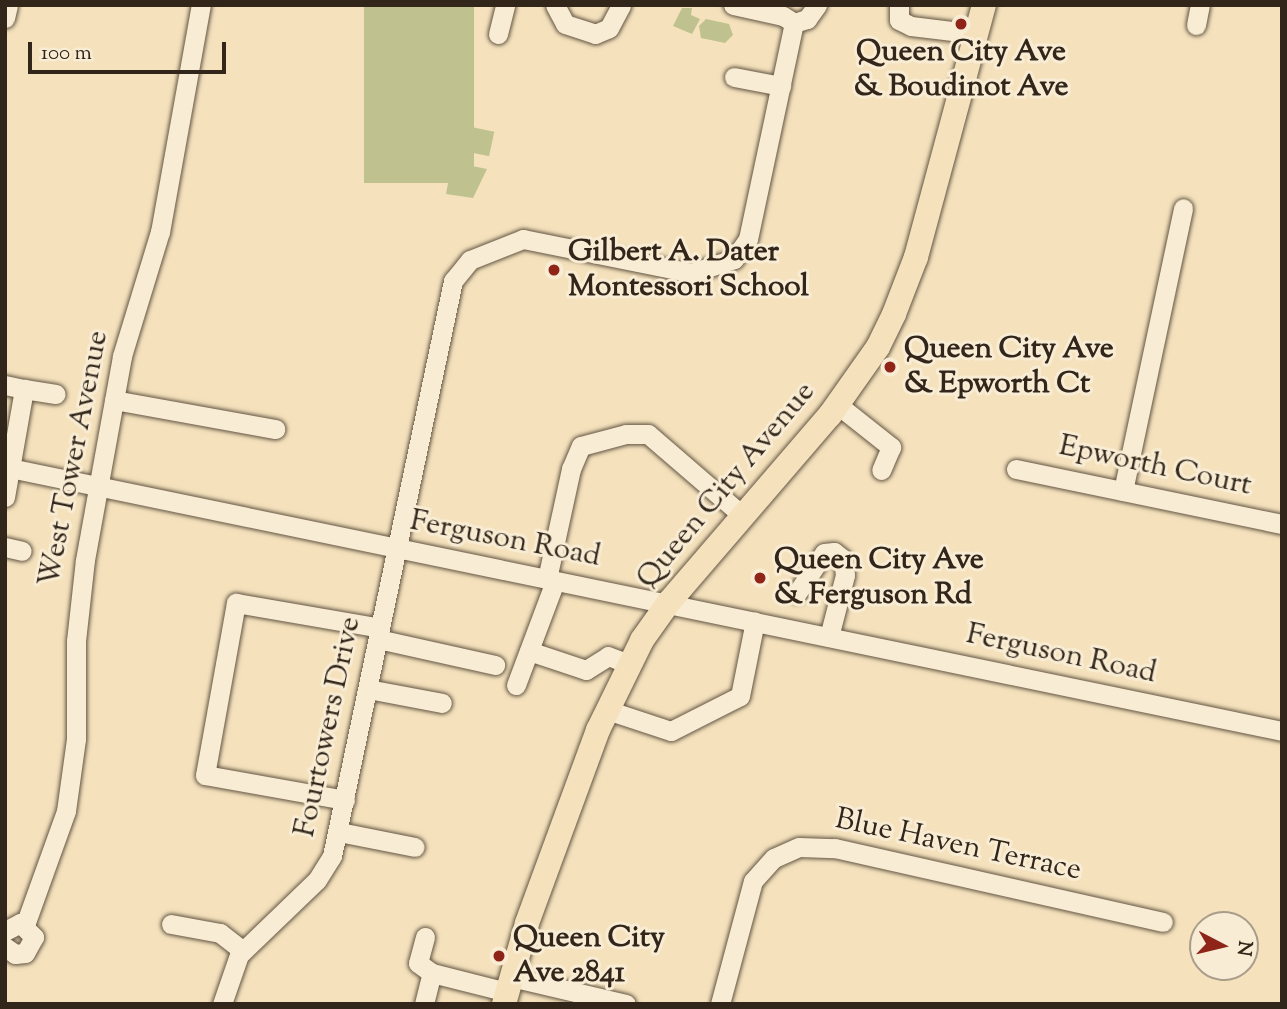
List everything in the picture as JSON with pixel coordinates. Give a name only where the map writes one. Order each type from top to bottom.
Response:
[{"type":"main road","name":"Queen City Avenue","points":[[507,991],[607,710],[629,664],[669,602],[838,405],[878,347],[910,275],[984,5]]},
{"type":"street","points":[[5,18],[8,5]]},
{"type":"street","name":"West Tower Avenue","points":[[5,947],[15,954],[29,951],[34,937],[25,925],[57,847],[72,776],[78,608],[98,487],[122,356],[160,232],[201,5]]},
{"type":"street","points":[[499,34],[505,5]]},
{"type":"street","points":[[555,5],[565,24],[595,34],[609,28],[621,5]]},
{"type":"street","points":[[733,5],[783,16],[794,23],[807,19],[817,5]]},
{"type":"street","points":[[899,5],[900,20],[911,26],[940,27],[976,34]]},
{"type":"street","points":[[1196,25],[1200,5]]},
{"type":"street","name":"Fourtowers Drive","points":[[222,1004],[228,976],[243,951],[317,880],[332,856],[449,294],[461,268],[482,253],[523,239],[691,273],[734,260],[748,239],[794,23]]},
{"type":"street","points":[[734,77],[781,86]]},
{"type":"street","points":[[1124,491],[1183,208]]},
{"type":"street","points":[[5,497],[15,387],[56,394]]},
{"type":"street","points":[[114,400],[275,429]]},
{"type":"street","points":[[838,405],[891,447],[881,470]]},
{"type":"street","points":[[516,685],[551,580],[571,469],[581,446],[626,434],[648,434],[743,516]]},
{"type":"street","name":"Ferguson Road","points":[[8,468],[397,550],[669,602],[1282,731]]},
{"type":"street","name":"Epworth Court","points":[[1017,469],[1282,524]]},
{"type":"street","points":[[797,593],[824,553],[834,552],[843,559],[845,575],[829,637]]},
{"type":"street","points":[[345,800],[205,775],[236,603],[379,634],[495,665]]},
{"type":"street","points":[[607,710],[671,731],[740,696],[755,621]]},
{"type":"street","points":[[529,651],[586,670],[608,656],[629,664]]},
{"type":"street","points":[[368,689],[442,703]]},
{"type":"street","points":[[338,832],[415,847]]},
{"type":"street","name":"Blue Haven Terrace","points":[[720,1004],[753,881],[774,858],[799,847],[835,848],[1163,922]]},
{"type":"street","points":[[5,931],[15,923],[25,925]]},
{"type":"street","points":[[171,924],[220,933],[243,951]]},
{"type":"street","points":[[425,937],[418,963],[432,973],[507,991],[626,1004]]},
{"type":"street","points":[[424,1004],[432,973]]},
{"type":"green space","points":[[364,5],[474,5],[474,183],[364,183]]},
{"type":"green space","points":[[682,8],[692,8],[691,15],[700,19],[692,34],[673,26]]},
{"type":"green space","points":[[706,19],[729,24],[733,35],[725,43],[701,38],[699,26]]},
{"type":"green space","points":[[462,125],[494,132],[489,156],[457,149]]},
{"type":"green space","points":[[452,162],[487,169],[473,198],[446,194]]},
{"type":"place","name":"Queen City Ave & Boudinot Ave","points":[[961,24]]},
{"type":"place","name":"Gilbert A. Dater Montessori School","points":[[554,270]]},
{"type":"place","name":"Queen City Ave & Epworth Ct","points":[[890,367]]},
{"type":"place","name":"Queen City Ave & Ferguson Rd","points":[[760,578]]},
{"type":"place","name":"Queen City Ave 2841","points":[[499,956]]}]
